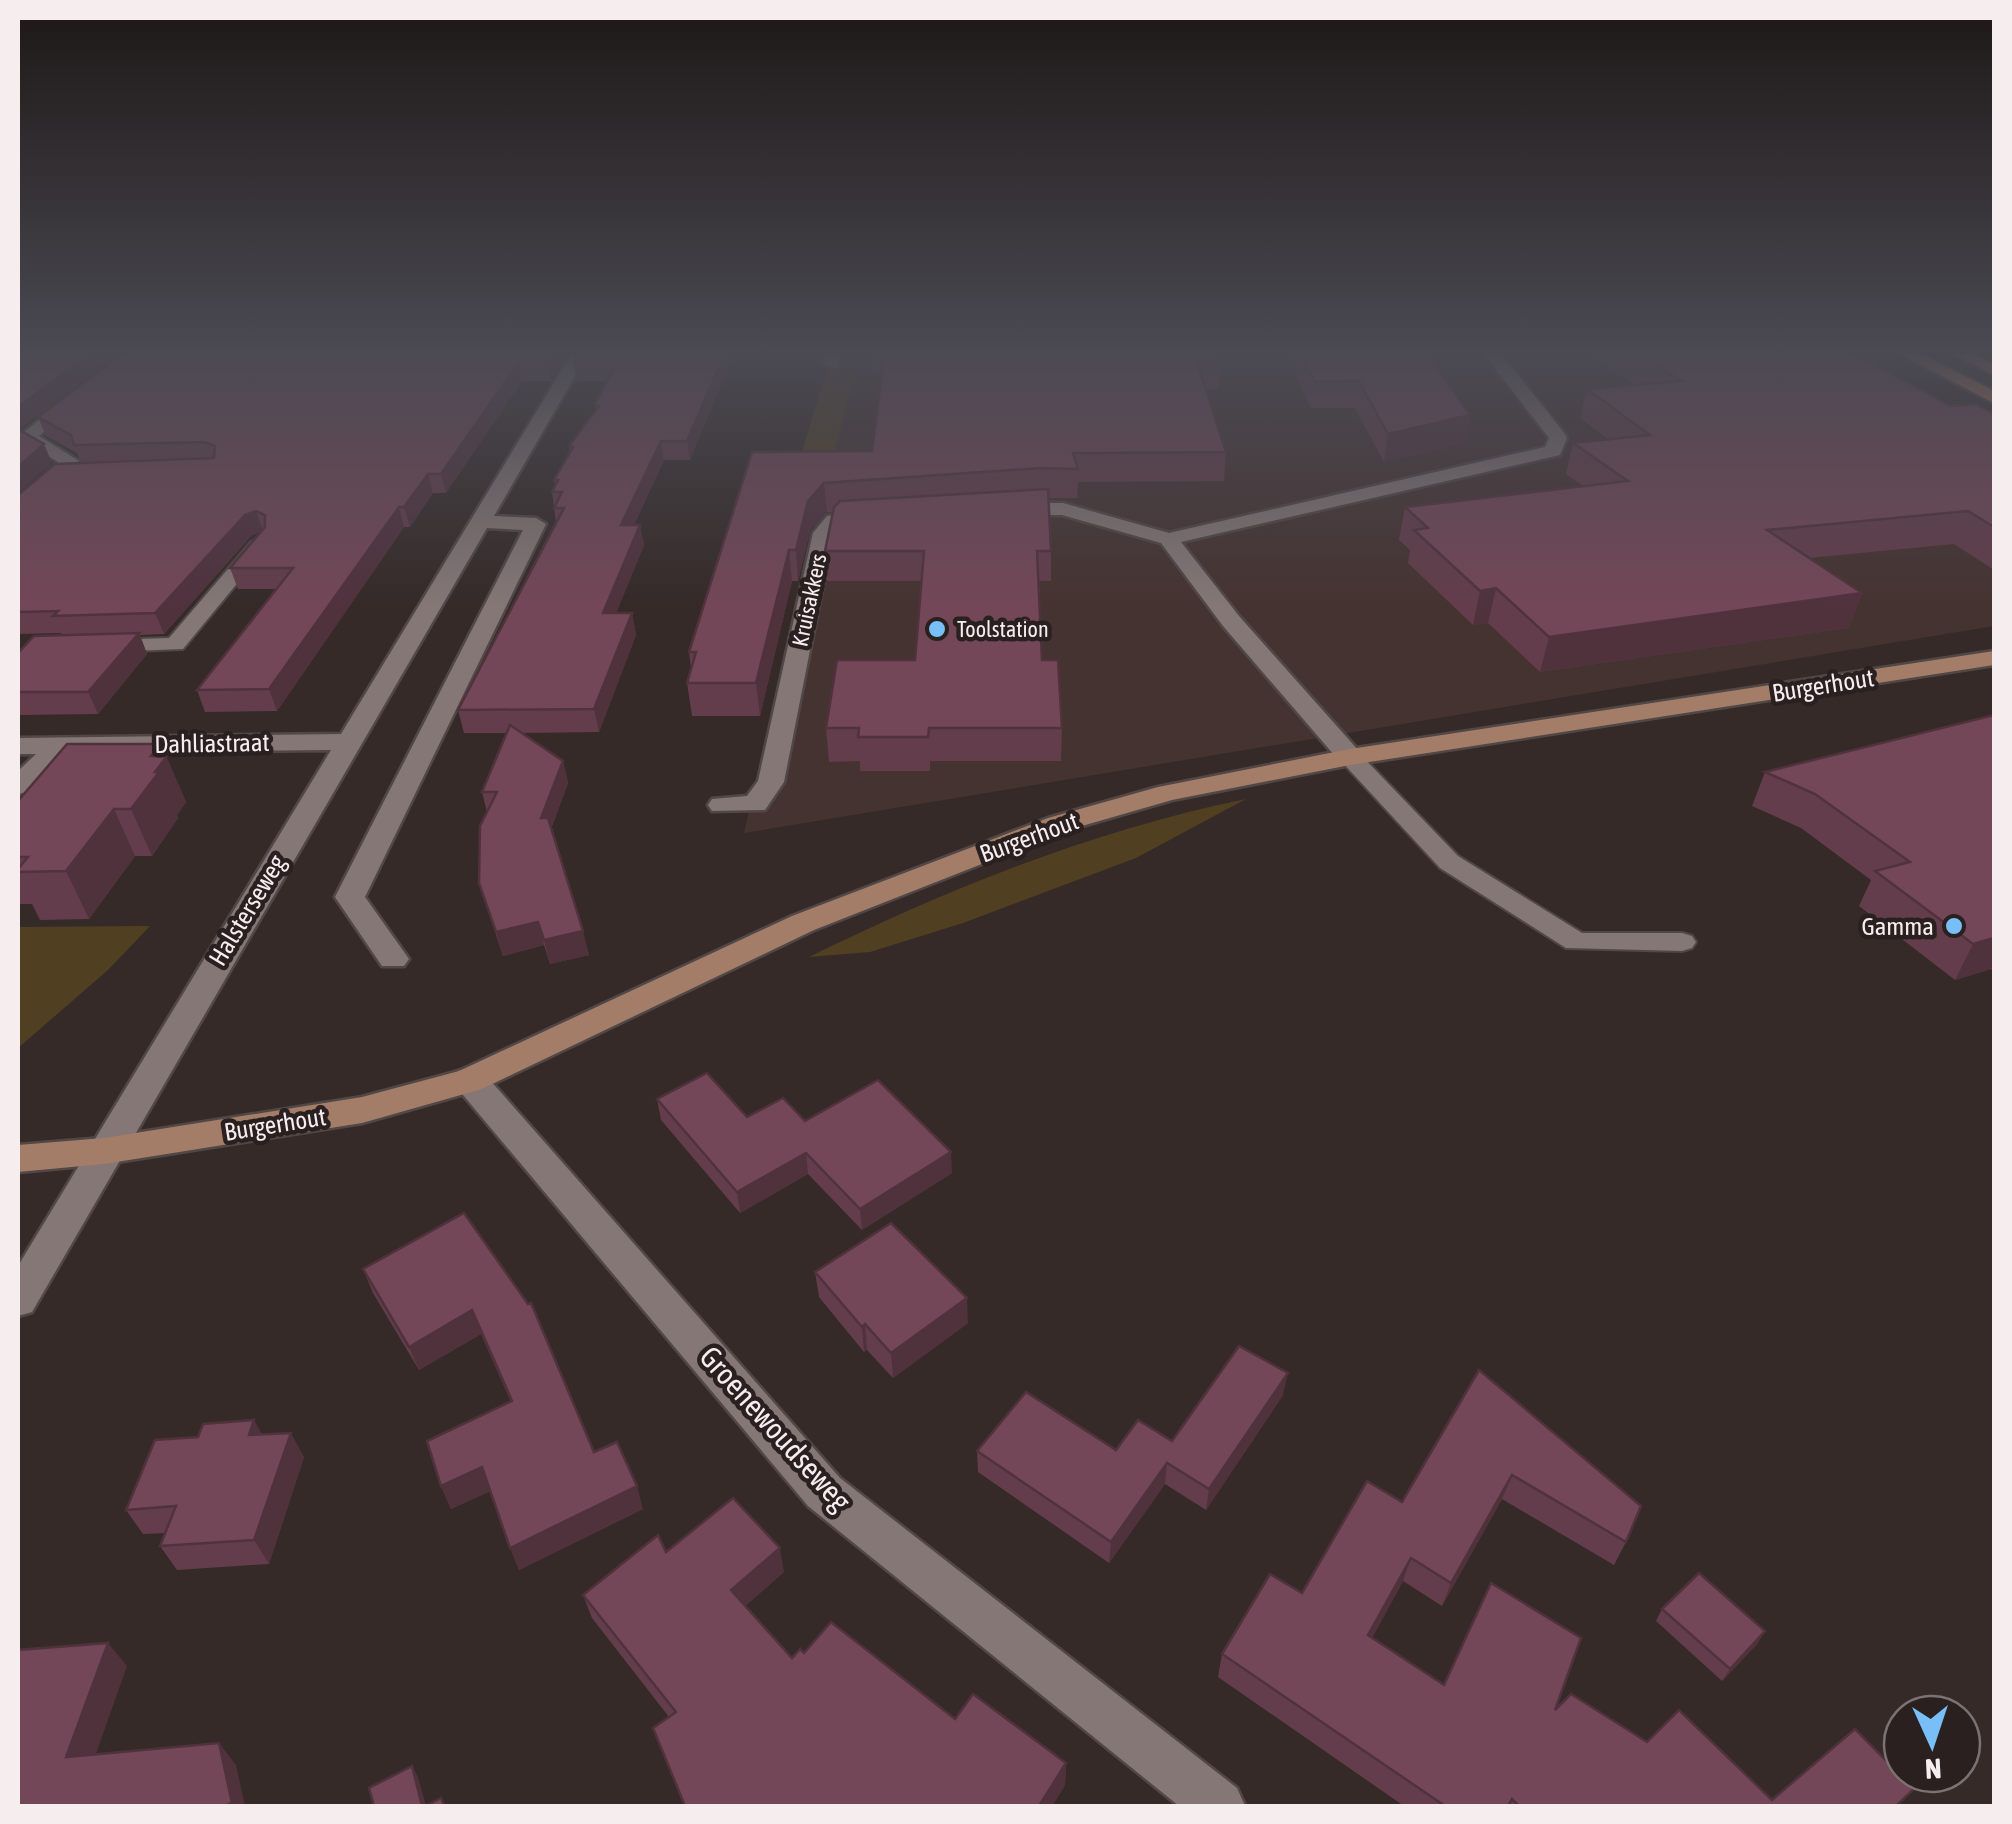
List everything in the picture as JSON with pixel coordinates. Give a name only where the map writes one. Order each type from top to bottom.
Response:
[{"type":"street","points":[[18,508],[70,461],[28,435]]},
{"type":"street","name":"Halsterseweg","points":[[18,1300],[532,435]]},
{"type":"street","points":[[982,510],[1063,509],[1168,539],[1553,451],[1556,435]]},
{"type":"street","points":[[55,474],[94,474]]},
{"type":"street","name":"Kruisakkers","points":[[722,804],[756,804],[771,782],[823,532],[834,520],[885,515]]},
{"type":"street","points":[[394,959],[350,897],[536,524],[480,522]]},
{"type":"street","points":[[1168,539],[1231,621],[1350,757]]},
{"type":"street","name":"Burgerhout","points":[[18,1159],[104,1151],[362,1110],[470,1080],[803,922],[1058,824],[1168,792],[1350,757],[1994,658]]},
{"type":"street","name":"Dahliastraat","points":[[18,746],[346,742]]},
{"type":"street","points":[[18,786],[59,745]]},
{"type":"street","name":"Groenewoudseweg","points":[[470,1080],[824,1492],[1218,1806]]},
{"type":"lane","points":[[77,647],[175,644],[262,541]]},
{"type":"lane","points":[[1350,757],[1449,862],[1576,942],[1682,942]]},
{"type":"shaded area","points":[[807,435],[839,435],[820,506],[796,471]]},
{"type":"shaded area","points":[[836,435],[1981,435],[1994,442],[1994,626],[744,833]]},
{"type":"shaded area","points":[[1246,799],[1136,858],[963,923],[870,952],[809,957],[1023,864],[1133,827]]},
{"type":"shaded area","points":[[150,926],[108,970],[18,1048],[18,927]]},
{"type":"building","points":[[18,435],[29,435],[44,444],[18,467]]},
{"type":"building","points":[[71,435],[468,435],[441,474],[428,474],[404,507],[399,507],[269,689],[197,690],[293,568],[230,568],[265,527],[265,515],[256,511],[245,515],[155,613],[53,616],[58,611],[18,612],[18,495],[55,464],[214,458],[215,446],[204,442],[74,445]]},
{"type":"building","points":[[577,435],[690,435],[687,441],[661,441],[621,525],[640,525],[603,613],[632,613],[594,709],[458,710],[564,508],[554,508],[562,492],[552,492],[558,480],[554,480],[573,447],[569,446]]},
{"type":"building","points":[[874,435],[1221,435],[1226,452],[1073,453],[1078,469],[1041,468],[824,483],[808,501],[796,550],[789,550],[756,683],[687,683],[696,652],[689,652],[752,452],[872,451]]},
{"type":"building","points":[[1649,435],[1994,435],[1994,527],[1968,511],[1767,530],[1862,593],[1549,637],[1496,588],[1480,591],[1414,530],[1428,528],[1405,507],[1628,481],[1573,443]]},
{"type":"building","points":[[1048,489],[1051,551],[1037,551],[1042,660],[1058,660],[1062,728],[929,728],[928,737],[858,737],[859,728],[826,728],[837,660],[915,660],[924,551],[825,551],[834,507],[840,501]]},
{"type":"building","points":[[139,633],[88,692],[18,692],[18,653],[34,636]]},
{"type":"building","points":[[1994,715],[1994,938],[1973,944],[1875,871],[1910,862],[1815,794],[1765,772]]},
{"type":"building","points":[[510,725],[563,761],[541,818],[548,818],[583,931],[544,940],[538,922],[496,932],[479,883],[480,826],[497,792],[482,792]]},
{"type":"building","points":[[67,744],[161,744],[151,756],[167,756],[131,809],[114,809],[66,871],[18,872],[28,857],[18,857],[18,801]]},
{"type":"building","points":[[707,1073],[747,1117],[783,1098],[805,1121],[878,1080],[951,1152],[860,1209],[806,1153],[737,1192],[657,1099]]},
{"type":"building","points":[[464,1213],[528,1304],[531,1303],[594,1452],[617,1442],[637,1486],[510,1548],[482,1467],[441,1486],[427,1441],[512,1401],[472,1310],[409,1347],[363,1269]]},
{"type":"building","points":[[891,1223],[967,1298],[891,1353],[865,1324],[862,1327],[815,1272]]},
{"type":"building","points":[[1239,1346],[1288,1373],[1209,1489],[1167,1463],[1111,1542],[977,1451],[1026,1392],[1116,1450],[1138,1420],[1172,1441]]},
{"type":"building","points":[[1479,1370],[1641,1506],[1626,1542],[1512,1475],[1451,1583],[1411,1558],[1368,1635],[1444,1685],[1491,1583],[1581,1638],[1555,1710],[1571,1694],[1647,1742],[1679,1710],[1772,1800],[1855,1729],[1882,1756],[1882,1794],[1909,1794],[1896,1806],[1519,1806],[1512,1799],[1508,1806],[1445,1806],[1222,1654],[1270,1574],[1302,1593],[1367,1481],[1402,1502]]},
{"type":"building","points":[[254,1420],[249,1435],[291,1433],[254,1540],[160,1546],[176,1506],[126,1510],[155,1440],[198,1437],[203,1424]]},
{"type":"building","points":[[733,1498],[780,1548],[731,1590],[792,1658],[800,1649],[804,1653],[831,1622],[955,1719],[973,1694],[1066,1763],[1039,1806],[685,1806],[653,1728],[676,1712],[583,1595],[658,1535],[666,1552]]},
{"type":"building","points":[[1699,1573],[1765,1631],[1730,1669],[1662,1609]]},
{"type":"building","points":[[108,1643],[66,1757],[219,1743],[232,1803],[18,1806],[18,1650]]},
{"type":"building","points":[[412,1766],[422,1806],[374,1806],[369,1788]]},
{"type":"building","points":[[441,1798],[444,1806],[426,1806]]},
{"type":"place","name":"Toolstation","points":[[937,629]]},
{"type":"place","name":"Gamma","points":[[1954,926]]}]
